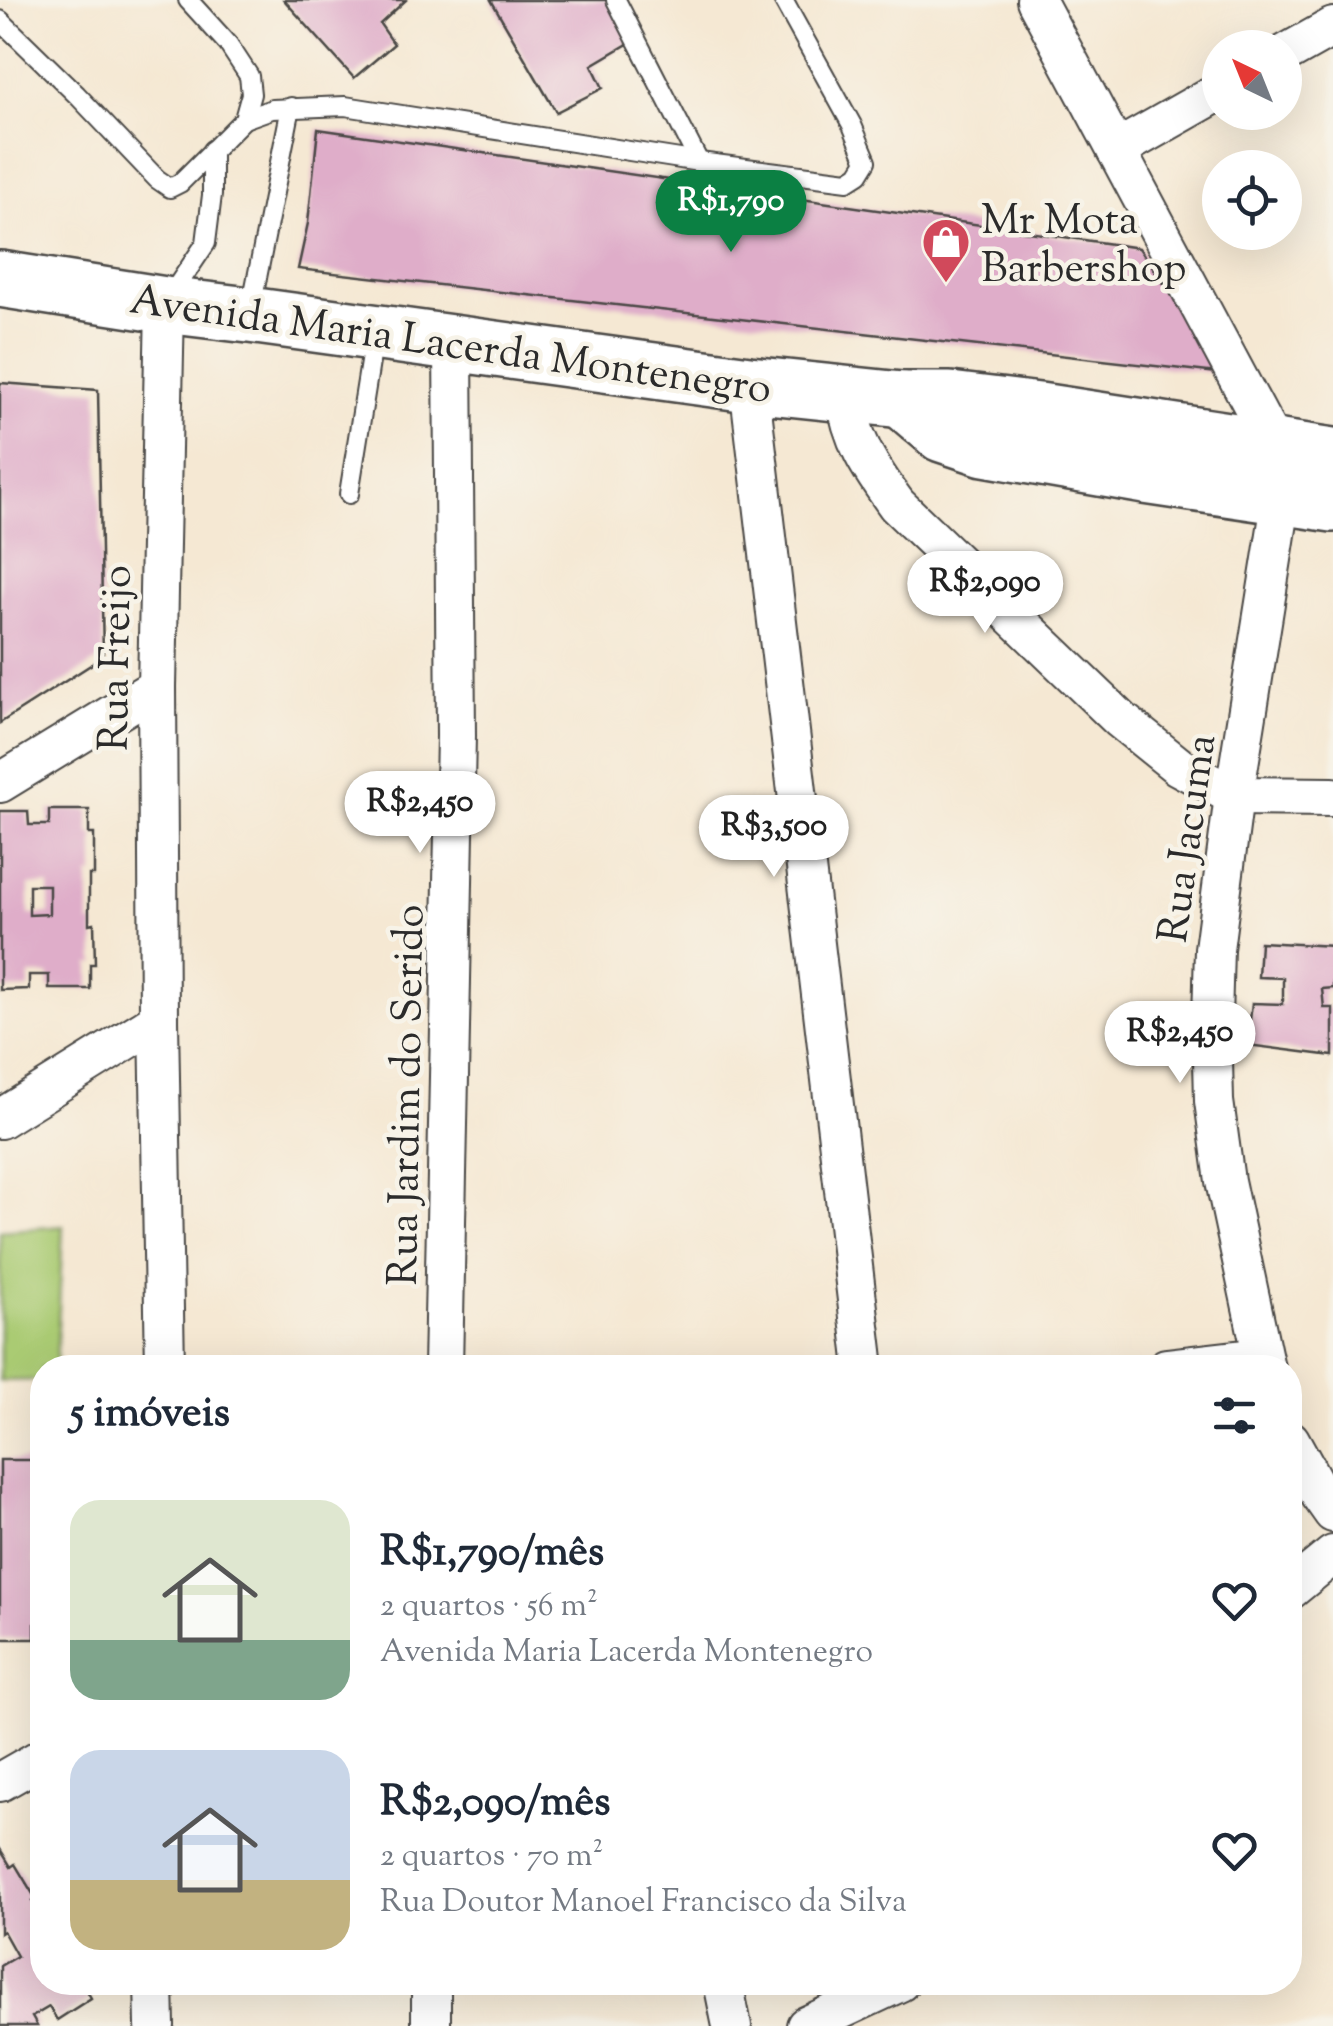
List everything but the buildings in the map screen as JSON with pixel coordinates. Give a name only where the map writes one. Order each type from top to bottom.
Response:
[{"type":"main road","name":"Avenida Maria Lacerda Montenegro","points":[[0,278],[164,305],[749,384],[902,400],[942,434],[984,448],[1296,483],[1333,456]]},
{"type":"street","points":[[1036,0],[1296,483]]},
{"type":"street","points":[[1302,44],[1333,27]]},
{"type":"street","points":[[1116,150],[1202,101]]},
{"type":"street","name":"Rua Freijo","points":[[164,305],[157,687],[165,1355]]},
{"type":"street","name":"Rua Jardim do Serido","points":[[443,1355],[456,736],[453,344]]},
{"type":"street","points":[[749,384],[863,1355]]},
{"type":"street","points":[[844,394],[848,420],[858,444],[897,505],[1121,720],[1178,766],[1234,796],[1333,797]]},
{"type":"street","name":"Rua Jacuma","points":[[1262,1355],[1225,1180],[1214,1102],[1214,950],[1234,796],[1296,483]]},
{"type":"street","points":[[0,783],[157,687]]},
{"type":"street","points":[[0,1119],[159,1020]]},
{"type":"street","points":[[1302,1462],[1333,1512]]},
{"type":"street","points":[[1302,1580],[1333,1555]]},
{"type":"street","points":[[0,1782],[30,1765]]},
{"type":"street","points":[[154,1995],[154,2026]]},
{"type":"street","points":[[431,2026],[432,1995]]},
{"type":"street","points":[[725,1995],[732,2026]]},
{"type":"street","points":[[806,2026],[872,1995]]},
{"type":"lane","points":[[188,0],[228,44],[250,76],[251,94],[244,118]]},
{"type":"lane","points":[[616,0],[699,162]]},
{"type":"lane","points":[[0,20],[170,188],[180,184],[244,118],[272,109],[344,106],[699,162],[848,181],[860,174],[867,161],[852,126],[782,0]]},
{"type":"lane","points":[[249,315],[292,107]]},
{"type":"lane","points":[[164,305],[206,243],[212,150]]},
{"type":"lane","points":[[350,494],[375,333]]},
{"type":"green space","points":[[63,1226],[57,1355],[30,1355],[30,1380],[0,1381],[0,1231]]},
{"type":"place","name":"Mr Mota Barbershop","points":[[946,284]]}]
